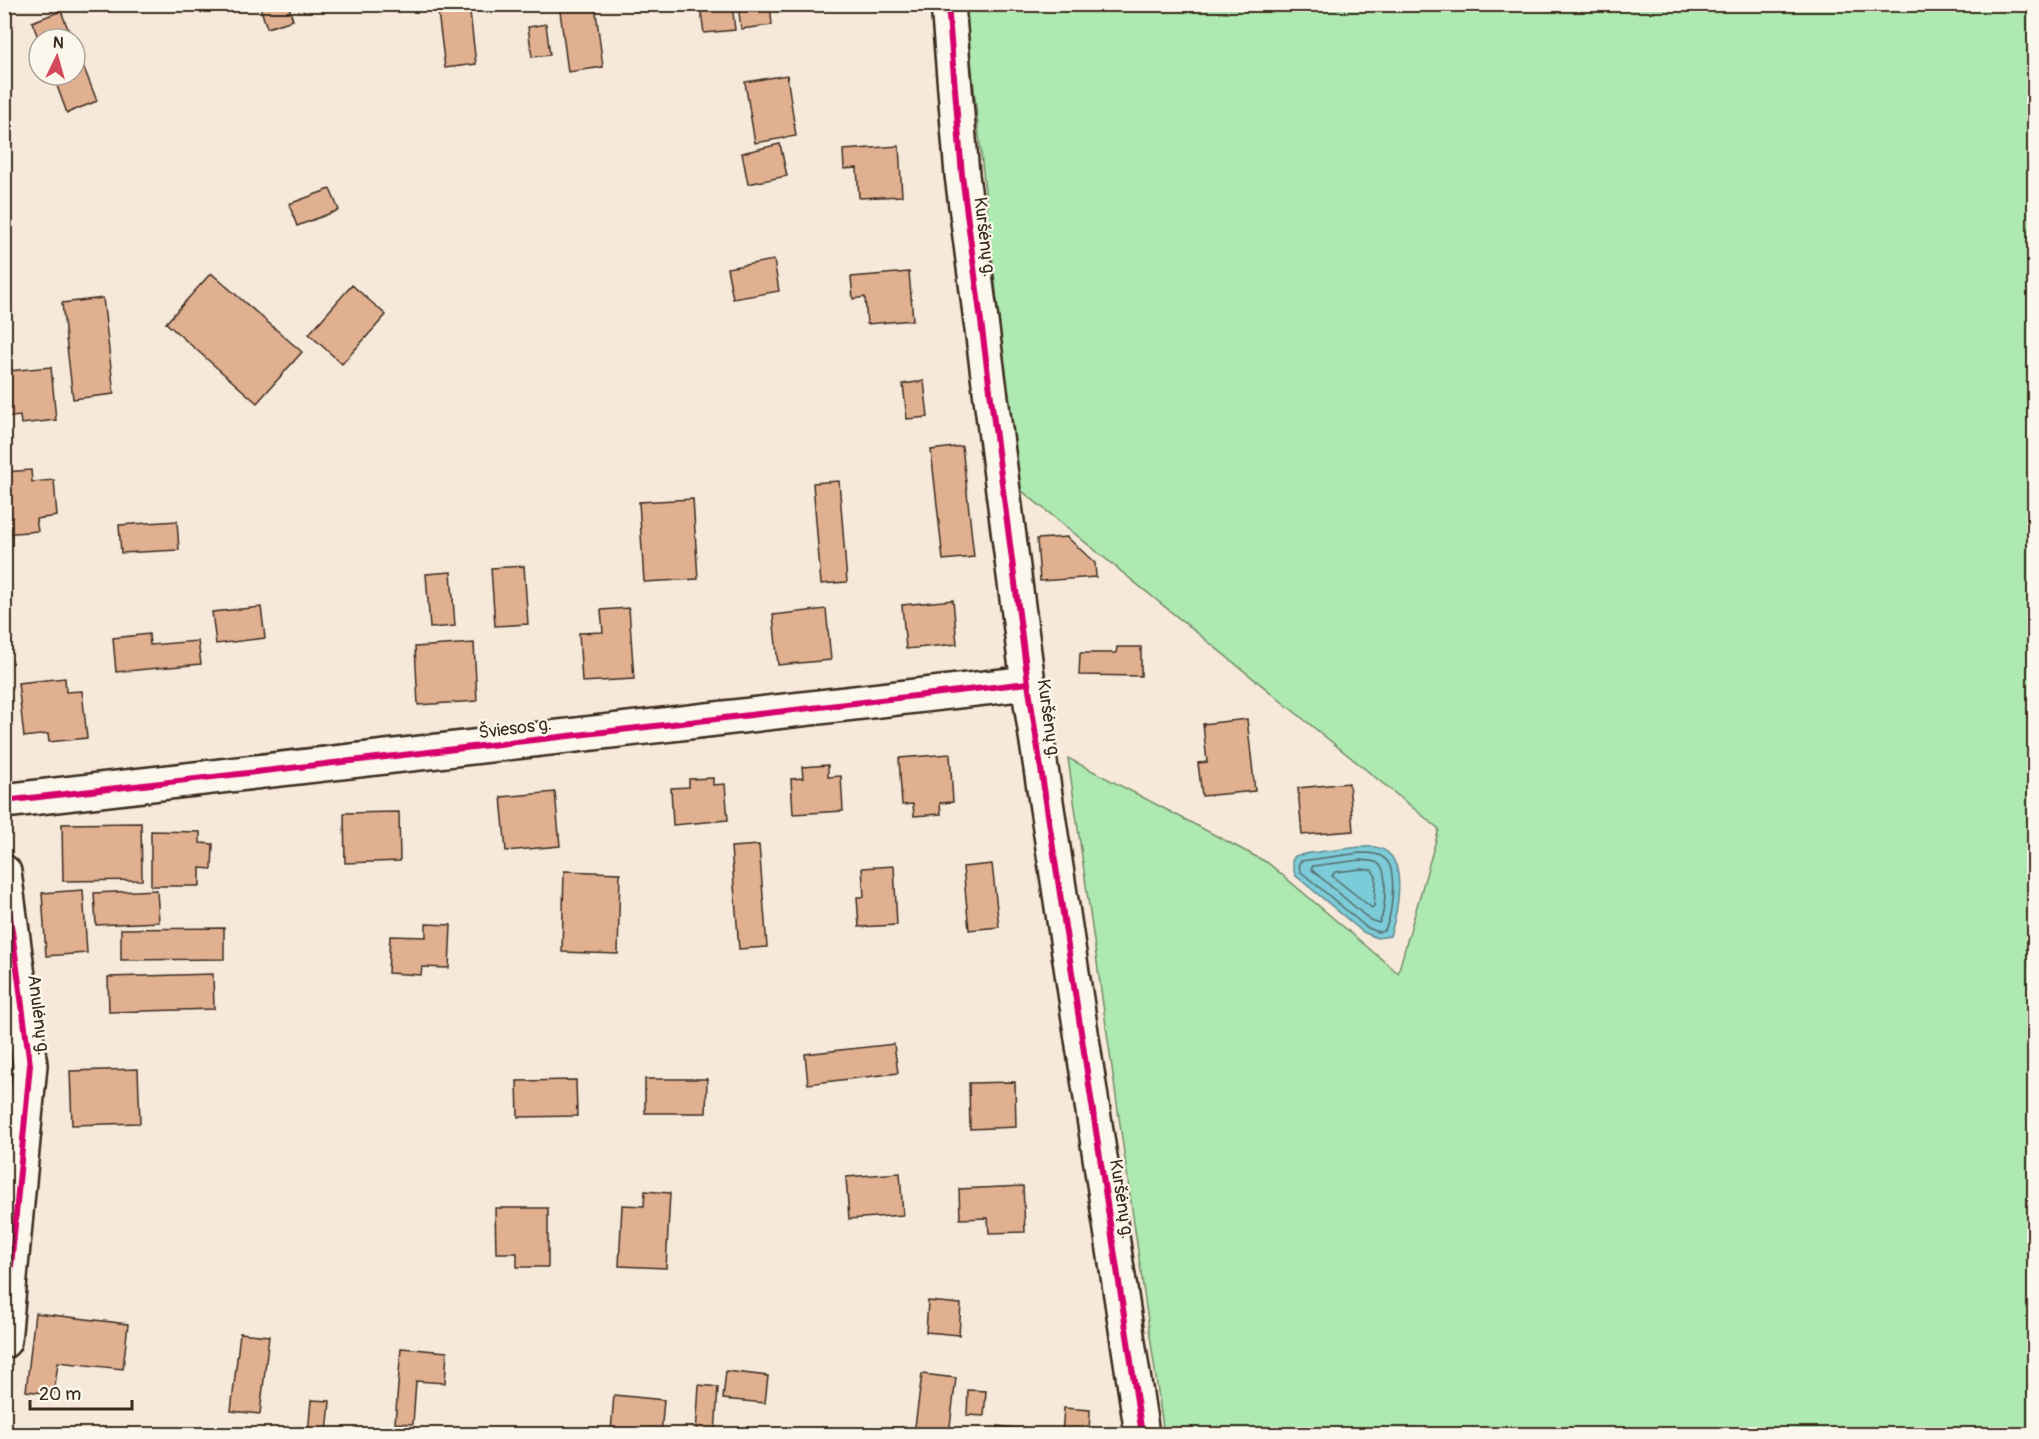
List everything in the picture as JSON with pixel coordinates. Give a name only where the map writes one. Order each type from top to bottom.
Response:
[{"type":"street","name":"Kuršėnų g.","points":[[948,4],[962,175],[1028,683],[1142,1434]]},
{"type":"street","name":"Šviesos g.","points":[[4,801],[1028,683]]},
{"type":"street","name":"Anulėnų g.","points":[[4,872],[30,1065],[4,1341]]},
{"type":"green space","points":[[965,5],[2034,5],[2034,1434],[1164,1434],[1068,758],[1268,863],[1398,973],[1439,829],[1017,487]]},
{"type":"water","points":[[1360,847],[1379,848],[1389,853],[1395,862],[1399,887],[1396,914],[1390,936],[1377,938],[1363,932],[1295,875],[1292,861],[1295,856]]},
{"type":"building","points":[[259,4],[288,4],[293,20],[267,28]]},
{"type":"building","points":[[437,4],[469,4],[476,64],[445,68]]},
{"type":"building","points":[[559,4],[595,4],[603,67],[568,72]]},
{"type":"building","points":[[700,4],[732,4],[735,30],[704,33]]},
{"type":"building","points":[[738,4],[770,4],[772,25],[741,29]]},
{"type":"building","points":[[61,11],[67,27],[34,27],[32,22]]},
{"type":"building","points":[[546,24],[550,55],[532,57],[528,27]]},
{"type":"building","points":[[787,75],[796,136],[755,143],[745,82]]},
{"type":"building","points":[[87,76],[97,101],[67,113],[57,87],[87,87]]},
{"type":"building","points":[[780,144],[787,176],[748,184],[742,153]]},
{"type":"building","points":[[899,146],[902,196],[859,198],[857,168],[844,169],[843,150]]},
{"type":"building","points":[[330,189],[339,210],[297,226],[289,204]]},
{"type":"building","points":[[774,260],[779,291],[733,299],[727,268]]},
{"type":"building","points":[[909,272],[913,320],[867,324],[865,297],[853,299],[851,277]]},
{"type":"building","points":[[211,273],[302,352],[257,403],[166,323]]},
{"type":"building","points":[[352,285],[386,315],[342,364],[309,334]]},
{"type":"building","points":[[103,298],[114,394],[73,399],[62,303]]},
{"type":"building","points":[[51,367],[56,420],[21,424],[20,416],[4,418],[4,383],[9,382],[8,371]]},
{"type":"building","points":[[924,381],[928,417],[907,419],[903,384]]},
{"type":"building","points":[[962,446],[974,557],[943,560],[931,450]]},
{"type":"building","points":[[31,470],[32,482],[54,480],[57,516],[36,519],[38,531],[4,534],[4,472]]},
{"type":"building","points":[[839,481],[847,582],[821,584],[813,483]]},
{"type":"building","points":[[693,499],[698,579],[644,582],[639,502]]},
{"type":"building","points":[[177,521],[179,550],[121,553],[119,525]]},
{"type":"building","points":[[1067,537],[1095,563],[1096,577],[1040,581],[1037,539]]},
{"type":"building","points":[[524,566],[528,624],[495,626],[491,568]]},
{"type":"building","points":[[451,572],[455,626],[430,628],[426,574]]},
{"type":"building","points":[[953,600],[957,644],[906,649],[902,605]]},
{"type":"building","points":[[261,607],[265,638],[216,644],[212,612]]},
{"type":"building","points":[[629,608],[634,679],[582,682],[579,633],[603,632],[601,610]]},
{"type":"building","points":[[826,609],[831,660],[778,665],[773,615]]},
{"type":"building","points":[[149,634],[150,645],[198,641],[201,664],[116,672],[113,638]]},
{"type":"building","points":[[474,643],[477,701],[418,705],[415,647]]},
{"type":"building","points":[[1117,647],[1141,647],[1141,676],[1079,675],[1080,653],[1116,653]]},
{"type":"building","points":[[65,678],[66,692],[82,691],[87,738],[49,742],[48,734],[24,737],[18,683]]},
{"type":"building","points":[[1247,719],[1255,791],[1202,796],[1198,763],[1207,762],[1203,724]]},
{"type":"building","points":[[950,754],[953,802],[940,803],[941,814],[914,816],[913,804],[902,805],[899,758]]},
{"type":"building","points":[[828,765],[828,777],[841,776],[843,811],[793,814],[791,779],[803,778],[802,767]]},
{"type":"building","points":[[713,778],[713,785],[725,784],[728,820],[673,825],[671,788],[689,787],[689,779]]},
{"type":"building","points":[[1349,783],[1353,831],[1302,835],[1298,788]]},
{"type":"building","points":[[555,792],[560,846],[506,851],[501,797]]},
{"type":"building","points":[[399,812],[400,861],[345,863],[344,813]]},
{"type":"building","points":[[141,823],[142,880],[63,881],[62,824]]},
{"type":"building","points":[[151,831],[200,832],[200,843],[213,844],[212,869],[200,868],[200,886],[151,886]]},
{"type":"building","points":[[759,845],[767,947],[739,949],[731,847]]},
{"type":"building","points":[[992,864],[999,927],[969,930],[963,867]]},
{"type":"building","points":[[894,866],[897,925],[859,927],[857,897],[864,897],[862,868]]},
{"type":"building","points":[[564,871],[620,873],[618,954],[562,952]]},
{"type":"building","points":[[83,890],[87,953],[46,956],[42,893]]},
{"type":"building","points":[[157,890],[159,922],[96,925],[94,893]]},
{"type":"building","points":[[426,924],[451,925],[449,968],[422,967],[421,975],[388,973],[390,936],[426,937]]},
{"type":"building","points":[[224,928],[224,959],[121,960],[121,929]]},
{"type":"building","points":[[213,974],[214,1009],[109,1012],[108,977]]},
{"type":"building","points":[[894,1044],[898,1073],[808,1084],[805,1054]]},
{"type":"building","points":[[138,1069],[140,1123],[72,1125],[70,1071]]},
{"type":"building","points":[[645,1079],[707,1079],[706,1113],[645,1113]]},
{"type":"building","points":[[576,1080],[577,1116],[518,1117],[517,1081]]},
{"type":"building","points":[[1015,1082],[1016,1127],[970,1129],[969,1083]]},
{"type":"building","points":[[900,1173],[903,1215],[849,1219],[846,1177]]},
{"type":"building","points":[[1023,1186],[1025,1232],[989,1233],[988,1218],[960,1219],[959,1189]]},
{"type":"building","points":[[645,1191],[670,1193],[666,1268],[619,1266],[622,1205],[644,1206]]},
{"type":"building","points":[[495,1208],[548,1208],[548,1267],[517,1267],[517,1253],[496,1253]]},
{"type":"building","points":[[928,1301],[961,1304],[959,1335],[926,1332]]},
{"type":"building","points":[[35,1313],[128,1324],[123,1369],[58,1362],[54,1394],[26,1391]]},
{"type":"building","points":[[240,1333],[269,1336],[260,1414],[231,1411]]},
{"type":"building","points":[[401,1348],[447,1352],[445,1383],[416,1381],[413,1424],[395,1423]]},
{"type":"building","points":[[726,1371],[768,1376],[765,1403],[723,1399]]},
{"type":"building","points":[[922,1374],[956,1378],[949,1434],[914,1434]]},
{"type":"building","points":[[699,1385],[718,1387],[715,1434],[696,1434]]},
{"type":"building","points":[[968,1390],[986,1391],[984,1416],[967,1415]]},
{"type":"building","points":[[614,1395],[664,1400],[661,1434],[593,1434],[593,1430],[611,1431]]},
{"type":"building","points":[[311,1400],[330,1401],[327,1434],[308,1434]]},
{"type":"building","points":[[1064,1408],[1090,1410],[1089,1434],[1062,1434]]},
{"type":"building","points":[[998,1426],[1024,1429],[1024,1434],[998,1434]]},
{"type":"cycle path","points":[[948,4],[962,175],[1028,683],[1142,1434]]},
{"type":"cycle path","points":[[4,801],[1028,683]]},
{"type":"cycle path","points":[[4,872],[30,1065],[4,1341]]}]
